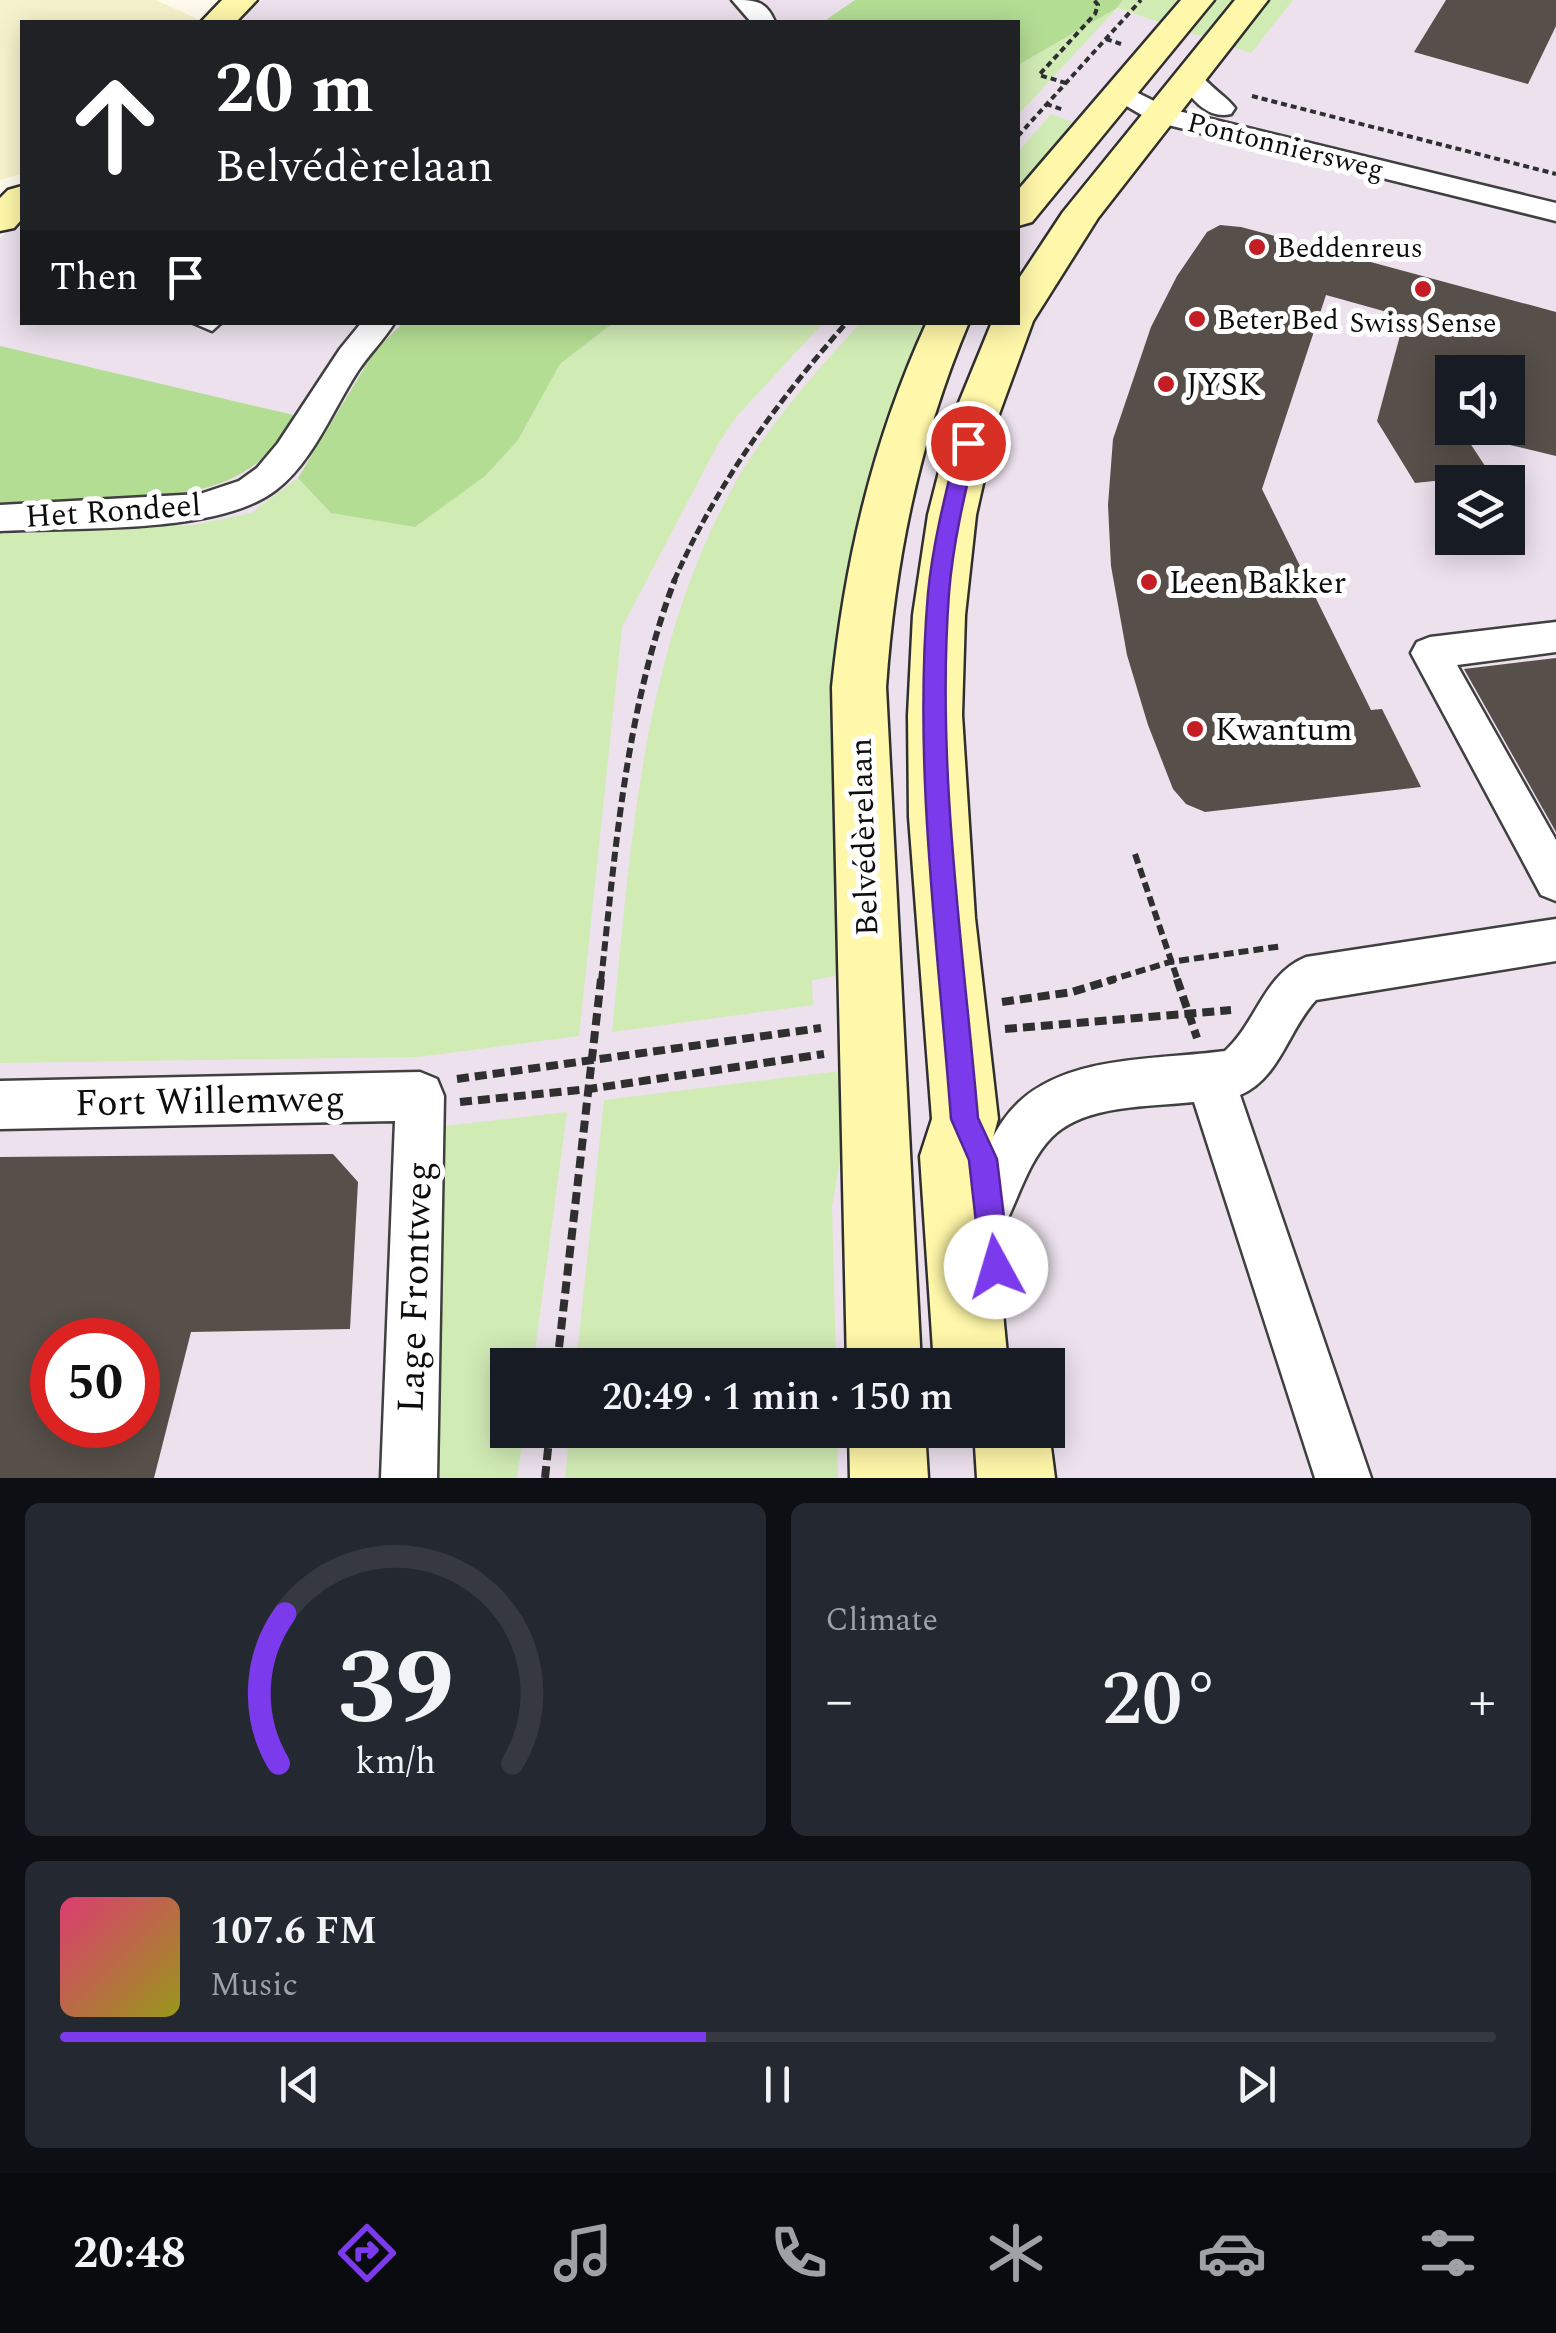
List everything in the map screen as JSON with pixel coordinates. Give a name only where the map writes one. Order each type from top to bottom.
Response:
[{"type":"main road","points":[[218,20],[242,0]]},
{"type":"main road","points":[[1020,212],[1198,0]]},
{"type":"main road","points":[[1020,309],[1082,212],[1252,0]]},
{"type":"main road","points":[[0,219],[20,200]]},
{"type":"main road","name":"Belvédèrelaan","points":[[883,1348],[859,687],[868,587],[883,509],[904,428],[947,325]]},
{"type":"main road","points":[[1003,1348],[982,1159],[965,1119],[935,754],[938,606],[957,480],[990,375],[1012,325]]},
{"type":"main road","points":[[965,1119],[954,1156],[970,1348]]},
{"type":"main road","points":[[887,1448],[889,1478]]},
{"type":"main road","points":[[978,1448],[980,1478]]},
{"type":"main road","points":[[1014,1448],[1016,1478]]},
{"type":"street","points":[[744,0],[759,11],[762,20]]},
{"type":"street","name":"Pontonniersweg","points":[[1120,92],[1181,89],[1556,212]]},
{"type":"street","name":"Pontonniersweg","points":[[1181,89],[1222,108],[1556,188]]},
{"type":"street","name":"Het Rondeel","points":[[0,518],[200,507],[228,501],[274,473],[356,346],[377,325]]},
{"type":"street","points":[[1556,637],[1430,652],[1556,881]]},
{"type":"street","points":[[989,1202],[1020,1140],[1051,1105],[1090,1092],[1236,1073],[1244,1067],[1296,987],[1306,979],[1556,940]]},
{"type":"street","points":[[1210,1078],[1343,1478]]},
{"type":"street","name":"Fort Willemweg","points":[[0,1104],[420,1096]]},
{"type":"street","name":"Lage Frontweg","points":[[409,1478],[420,1096]]},
{"type":"path","points":[[1066,83],[1039,75],[1095,14],[1098,6],[1094,0]]},
{"type":"path","points":[[1020,134],[1141,0]]},
{"type":"path","points":[[1106,39],[1152,54]]},
{"type":"path","name":"Pontonniersweg","points":[[1181,89],[1225,76],[1255,98],[1556,174]]},
{"type":"path","points":[[560,1348],[625,767],[650,644],[678,568],[734,459],[844,325]]},
{"type":"path","points":[[1135,854],[1210,1078]]},
{"type":"path","points":[[544,1478],[548,1448]]},
{"type":"shaded area","points":[[0,0],[156,0],[200,20],[20,20],[20,175],[0,180]]},
{"type":"shaded area","points":[[262,0],[1091,0],[1251,51],[1291,0],[1556,0],[1556,1478],[0,1478],[0,238],[20,219],[20,325],[1020,325],[1020,20],[238,20]]},
{"type":"green space","points":[[855,0],[1123,0],[1117,8],[1020,64],[1020,20],[826,20]]},
{"type":"green space","points":[[1123,0],[1293,0],[1251,53],[1117,8]]},
{"type":"green space","points":[[1117,8],[1020,113],[1020,64]]},
{"type":"green space","points":[[1051,114],[1072,122],[1020,187],[1020,150]]},
{"type":"green space","points":[[401,325],[610,325],[560,364],[518,440],[485,476],[415,527],[331,513],[298,478],[375,350]]},
{"type":"green space","points":[[610,325],[821,325],[737,416],[718,444],[622,627],[579,1036],[418,1057],[0,1063],[0,534],[194,525],[251,513],[298,478],[331,513],[518,440],[560,364]]},
{"type":"green space","points":[[858,325],[929,325],[875,459],[858,533],[841,975],[812,980],[813,1005],[612,1032],[645,751],[678,615],[703,549],[734,485],[792,401]]},
{"type":"green space","points":[[0,346],[298,416],[262,459],[242,473],[197,490],[145,497],[0,504]]},
{"type":"green space","points":[[840,1071],[844,1137],[832,1206],[836,1348],[578,1348],[604,1100]]},
{"type":"green space","points":[[567,1112],[535,1348],[490,1348],[490,1448],[521,1448],[517,1478],[435,1478],[445,1126]]},
{"type":"green space","points":[[568,1448],[837,1448],[838,1478],[565,1478]]},
{"type":"building","points":[[1446,0],[1556,0],[1556,26],[1528,84],[1414,52]]},
{"type":"building","points":[[1220,225],[1241,227],[1556,312],[1556,456],[1510,445],[1525,445],[1525,355],[1435,355],[1435,445],[1471,445],[1484,465],[1435,465],[1435,481],[1415,483],[1377,421],[1405,317],[1326,295],[1262,489],[1371,710],[1382,709],[1421,787],[1205,812],[1186,804],[1173,789],[1127,655],[1111,566],[1108,505],[1113,439],[1151,327],[1177,276],[1207,232]]},
{"type":"building","points":[[1556,658],[1556,832],[1464,669]]},
{"type":"building","points":[[333,1154],[358,1182],[350,1329],[191,1332],[154,1478],[0,1478],[0,1157]]},
{"type":"place","name":"Beddenreus","points":[[1257,247]]},
{"type":"place","name":"Swiss Sense","points":[[1423,289]]},
{"type":"place","name":"Beter Bed","points":[[1197,319]]},
{"type":"place","name":"JYSK","points":[[1166,384]]},
{"type":"place","name":"Leen Bakker","points":[[1149,582]]},
{"type":"place","name":"Kwantum","points":[[1195,729]]},
{"type":"route","points":[[968,443],[948,521],[939,590],[935,754],[965,1119],[982,1159],[996,1267]]}]
